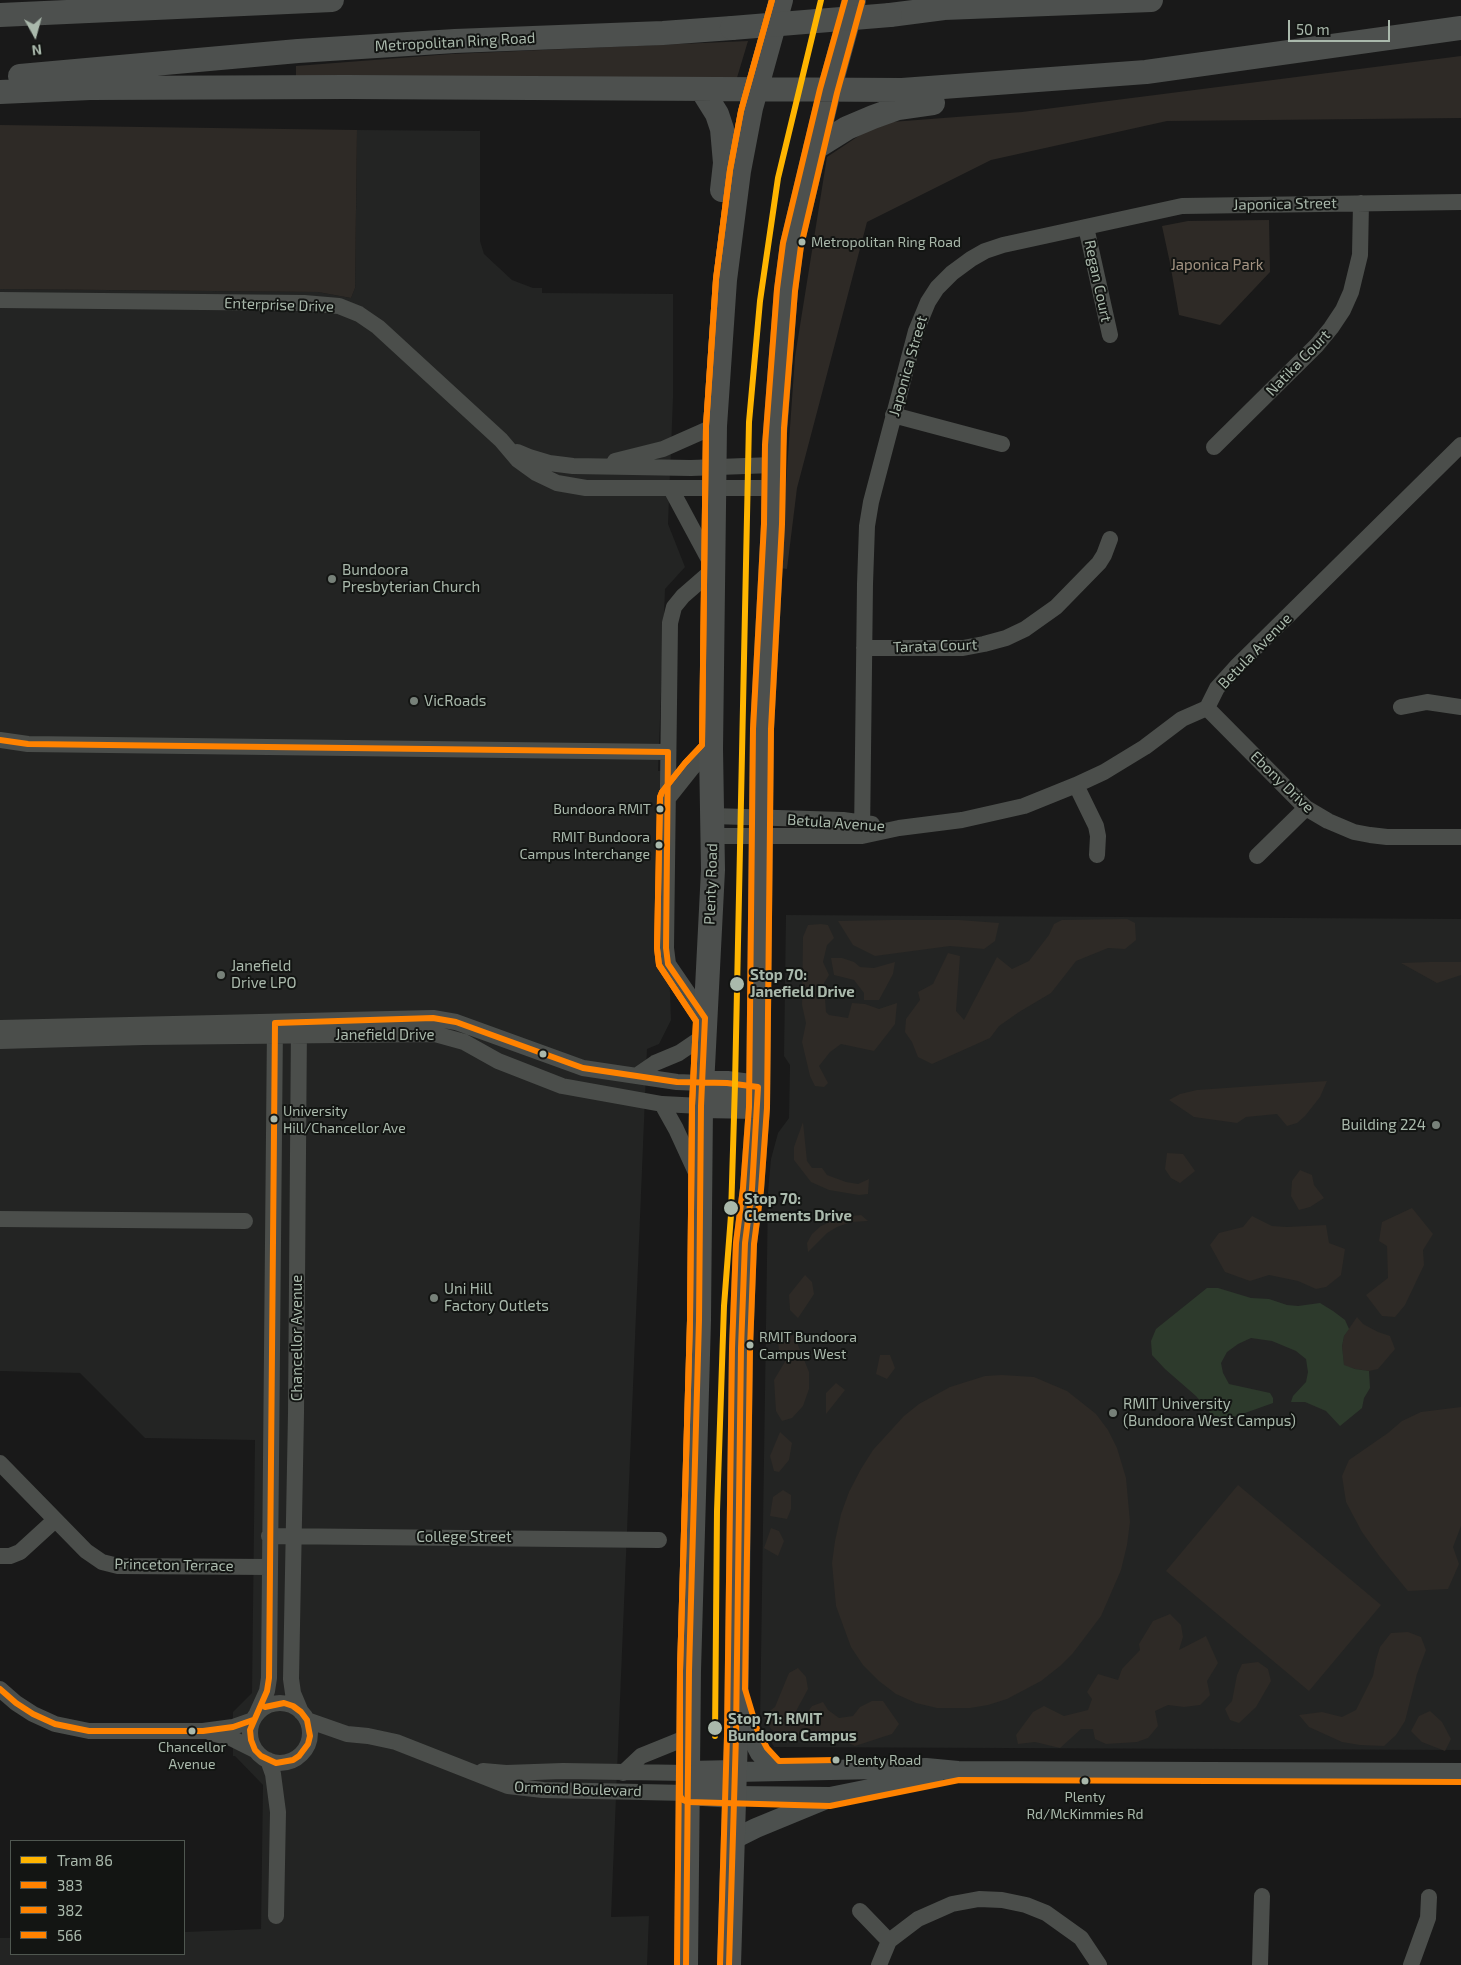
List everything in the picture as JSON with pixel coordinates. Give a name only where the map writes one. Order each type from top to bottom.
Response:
[{"type":"highway","points":[[0,15],[332,0]]},
{"type":"highway","name":"Plenty Road","points":[[686,1965],[688,1737],[699,1320],[701,1094],[713,826],[711,749],[715,426],[720,336],[732,222],[750,113],[747,89],[781,0]]},
{"type":"highway","points":[[729,1965],[736,1690],[741,1348],[745,1243],[752,1190],[758,1097],[762,729],[773,524],[773,465],[788,270],[815,148],[838,91],[854,0]]},
{"type":"highway","name":"Metropolitan Ring Road","points":[[0,77],[298,51],[455,41],[663,33],[890,15],[944,8],[1151,0]]},
{"type":"highway","points":[[0,92],[100,88],[346,87],[838,91],[948,88],[1146,72],[1461,28]]},
{"type":"highway","points":[[815,148],[859,122],[898,108],[924,103],[1064,91],[1146,72]]},
{"type":"highway","points":[[702,90],[717,114],[724,143],[725,163],[715,237],[714,274],[720,336]]},
{"type":"highway","name":"Janefield Drive","points":[[701,1094],[727,1083],[758,1097]]},
{"type":"highway","points":[[688,1783],[734,1784]]},
{"type":"main road","points":[[736,1690],[749,1732],[760,1754],[775,1770]]},
{"type":"main road","points":[[734,1784],[775,1770],[926,1768],[958,1771],[1461,1774]]},
{"type":"main road","points":[[732,1840],[830,1797],[958,1771]]},
{"type":"main road","points":[[734,1784],[830,1797]]},
{"type":"street","name":"Japonica Street","points":[[862,829],[867,526],[871,502],[893,415],[922,315],[937,288],[952,273],[971,259],[994,248],[1165,210],[1198,205],[1461,202]]},
{"type":"street","name":"Natika Court","points":[[1214,447],[1317,345],[1332,328],[1343,310],[1351,292],[1360,255],[1361,203]]},
{"type":"street","name":"Regan Court","points":[[1086,227],[1110,335]]},
{"type":"street","name":"Enterprise Drive","points":[[0,300],[304,303],[339,306],[359,314],[378,326],[506,446],[518,460],[536,473],[557,482],[586,488],[671,489],[773,465]]},
{"type":"street","points":[[893,415],[1002,444]]},
{"type":"street","points":[[591,466],[663,449],[715,426]]},
{"type":"street","name":"Betula Avenue","points":[[713,826],[761,827],[843,820],[862,829],[932,825],[991,815],[1024,806],[1076,785],[1126,759],[1182,719],[1207,708],[1217,688],[1236,667],[1461,445]]},
{"type":"street","name":"Enterprise Drive","points":[[506,446],[529,458],[549,463],[714,478],[773,488]]},
{"type":"street","points":[[636,1076],[655,1063],[679,1053],[705,1027],[668,964],[666,948],[668,752],[671,615],[674,607],[683,596],[714,569],[671,489]]},
{"type":"street","name":"Tarata Court","points":[[864,648],[963,648],[1006,638],[1025,629],[1056,607],[1099,563],[1110,539]]},
{"type":"street","points":[[1400,707],[1427,702],[1461,707]]},
{"type":"street","name":"Ebony Drive","points":[[1207,708],[1306,808],[1328,821],[1354,832],[1387,837],[1461,837]]},
{"type":"street","points":[[0,740],[28,744]]},
{"type":"street","points":[[0,747],[28,744],[668,752]]},
{"type":"street","points":[[669,797],[692,768],[711,749]]},
{"type":"street","points":[[1076,785],[1096,826],[1098,836],[1097,855]]},
{"type":"street","points":[[1257,856],[1306,808]]},
{"type":"street","name":"Janefield Drive","points":[[0,1041],[299,1028],[433,1018],[456,1022],[583,1068],[677,1082],[701,1094]]},
{"type":"street","name":"Janefield Drive","points":[[0,1028],[275,1029]]},
{"type":"street","name":"Janefield Drive","points":[[299,1028],[435,1034],[464,1042],[498,1062],[532,1076],[573,1089],[662,1104],[701,1094]]},
{"type":"street","name":"Chancellor Avenue","points":[[299,1028],[291,1680],[293,1693],[304,1716]]},
{"type":"street","name":"Chancellor Avenue","points":[[255,1717],[267,1691],[269,1678],[275,1029]]},
{"type":"street","points":[[526,1046],[523,1054],[524,1061],[532,1076]]},
{"type":"street","points":[[662,1104],[700,1181]]},
{"type":"street","points":[[0,1219],[245,1221]]},
{"type":"street","points":[[271,1391],[296,1391]]},
{"type":"street","name":"Princeton Terrace","points":[[0,1463],[94,1557],[110,1565],[269,1567]]},
{"type":"street","points":[[0,1556],[15,1555],[20,1552],[55,1520]]},
{"type":"street","name":"College Street","points":[[270,1536],[659,1540]]},
{"type":"street","points":[[0,1689],[33,1714],[55,1724],[89,1731],[203,1731],[234,1727],[255,1717],[265,1707],[284,1703],[293,1706],[304,1716],[310,1736],[308,1744],[299,1756],[285,1762],[268,1760],[255,1750],[231,1738],[203,1731]]},
{"type":"street","name":"Ormond Boulevard","points":[[304,1716],[347,1734],[396,1742],[508,1786],[542,1790],[688,1783]]},
{"type":"street","points":[[255,1717],[250,1730],[255,1750]]},
{"type":"street","name":"Ormond Boulevard","points":[[308,1744],[347,1734]]},
{"type":"street","points":[[623,1773],[641,1756],[688,1737]]},
{"type":"street","points":[[268,1760],[273,1774],[278,1812],[276,1916]]},
{"type":"street","points":[[278,1812],[283,1785],[293,1760]]},
{"type":"street","name":"Ormond Boulevard","points":[[471,1770],[506,1774],[563,1771],[623,1773],[688,1783]]},
{"type":"street","points":[[1260,1965],[1262,1896]]},
{"type":"street","points":[[1411,1965],[1428,1918],[1429,1897]]},
{"type":"street","points":[[879,1965],[888,1942],[918,1919],[952,1904],[979,1899],[1002,1900],[1026,1905],[1046,1913],[1081,1938],[1099,1965]]},
{"type":"street","points":[[860,1910],[888,1942]]},
{"type":"shaded area","points":[[357,130],[480,131],[480,241],[484,254],[512,280],[533,288],[542,288],[542,293],[673,294],[673,398],[668,524],[685,567],[665,589],[658,771],[662,771],[671,1020],[659,1044],[647,1049],[611,1917],[649,1916],[647,1965],[0,1965],[0,1938],[10,1938],[10,1955],[185,1955],[185,1932],[261,1929],[263,1785],[233,1756],[233,1712],[252,1693],[255,1440],[145,1438],[80,1373],[0,1371],[0,289],[318,292],[351,298],[355,288]]},
{"type":"shaded area","name":"RMIT University (Bundoora West Campus)","points":[[786,915],[1461,919],[1461,1750],[774,1747],[760,1724],[768,1192],[771,1159],[778,1133],[789,1118],[790,1065],[784,1056]]},
{"type":"shaded area","points":[[1207,1288],[1218,1288],[1251,1298],[1269,1299],[1287,1305],[1298,1306],[1320,1303],[1345,1320],[1349,1329],[1344,1336],[1342,1346],[1344,1365],[1369,1371],[1370,1388],[1364,1398],[1362,1408],[1340,1426],[1326,1411],[1305,1402],[1291,1402],[1293,1396],[1306,1382],[1308,1372],[1306,1359],[1296,1351],[1272,1341],[1251,1338],[1227,1352],[1221,1363],[1223,1373],[1229,1384],[1270,1393],[1273,1403],[1231,1418],[1221,1419],[1212,1415],[1196,1396],[1152,1355],[1151,1341],[1156,1329]]},
{"type":"green space","points":[[748,41],[736,81],[296,80],[296,66],[451,54]]},
{"type":"green space","points":[[1461,56],[1461,118],[1167,121],[991,160],[867,222],[797,488],[787,569],[780,568],[795,357],[827,157],[878,123],[1022,112]]},
{"type":"green space","points":[[0,125],[357,130],[355,288],[351,298],[318,292],[0,289]]},
{"type":"green space","name":"Japonica Park","points":[[1269,220],[1270,272],[1220,325],[1179,315],[1162,226],[1188,221]]},
{"type":"green space","points":[[1127,919],[1135,923],[1136,940],[1125,949],[1108,948],[1076,961],[1051,993],[999,1026],[990,1038],[932,1064],[918,1057],[912,1042],[905,1032],[906,1019],[920,1000],[918,992],[933,984],[948,953],[960,956],[956,1011],[964,1020],[997,957],[1012,969],[1029,961],[1049,935],[1054,924],[1062,920]]},
{"type":"green space","points":[[959,920],[999,923],[995,941],[984,949],[950,946],[875,956],[853,945],[838,921]]},
{"type":"green space","points":[[808,925],[828,925],[834,938],[827,945],[823,962],[829,975],[824,983],[826,1012],[829,1015],[848,1018],[852,1003],[865,1004],[879,1009],[897,1003],[895,1024],[874,1051],[841,1044],[830,1052],[819,1066],[828,1083],[824,1087],[815,1086],[810,1076],[802,1042],[806,1023],[802,1005],[803,937]]},
{"type":"green space","points":[[831,958],[842,958],[854,962],[860,967],[874,968],[895,962],[893,974],[879,1000],[864,1000],[864,993],[854,980],[834,975]]},
{"type":"green space","points":[[1461,962],[1461,975],[1437,983],[1401,963]]},
{"type":"green space","points":[[1327,1081],[1320,1097],[1305,1116],[1297,1123],[1287,1126],[1277,1114],[1246,1117],[1237,1123],[1194,1117],[1169,1100],[1180,1094],[1197,1090]]},
{"type":"green space","points":[[803,1122],[807,1161],[812,1168],[822,1168],[827,1175],[846,1182],[858,1184],[869,1179],[868,1194],[859,1195],[829,1190],[811,1182],[794,1160],[794,1147]]},
{"type":"green space","points":[[1167,1153],[1183,1154],[1195,1171],[1180,1183],[1171,1178],[1165,1169]]},
{"type":"green space","points":[[1300,1170],[1312,1175],[1314,1185],[1324,1198],[1310,1207],[1299,1210],[1291,1196],[1292,1181]]},
{"type":"green space","points":[[1412,1208],[1433,1234],[1423,1250],[1424,1265],[1405,1305],[1395,1317],[1382,1316],[1366,1295],[1388,1278],[1387,1246],[1379,1241],[1382,1222]]},
{"type":"green space","points":[[861,1215],[868,1221],[851,1222],[837,1227],[827,1233],[808,1252],[807,1243],[812,1234],[821,1226],[841,1217]]},
{"type":"green space","points":[[1252,1216],[1272,1226],[1326,1225],[1329,1243],[1345,1249],[1341,1275],[1326,1287],[1316,1289],[1298,1281],[1269,1275],[1250,1281],[1225,1272],[1210,1245],[1219,1233],[1243,1227]]},
{"type":"green space","points":[[805,1275],[812,1282],[814,1294],[798,1318],[790,1310],[789,1295]]},
{"type":"green space","points":[[1357,1317],[1363,1324],[1390,1336],[1395,1349],[1378,1369],[1369,1371],[1344,1366],[1342,1346],[1344,1336]]},
{"type":"green space","points":[[794,1335],[809,1372],[809,1389],[803,1406],[792,1418],[782,1421],[776,1411],[774,1380],[786,1360],[779,1351],[778,1341]]},
{"type":"green space","points":[[880,1355],[890,1355],[895,1368],[887,1379],[876,1374]]},
{"type":"green space","points":[[985,1376],[1034,1377],[1067,1391],[1096,1414],[1108,1430],[1117,1448],[1126,1478],[1130,1522],[1127,1545],[1121,1570],[1101,1616],[1073,1653],[1060,1666],[1041,1681],[1007,1699],[970,1708],[937,1708],[916,1703],[896,1694],[863,1665],[851,1647],[836,1606],[832,1563],[835,1541],[841,1514],[849,1492],[861,1469],[873,1450],[904,1416],[919,1404],[950,1387]]},
{"type":"green space","points":[[836,1383],[845,1390],[826,1414],[826,1393]]},
{"type":"green space","points":[[1461,1407],[1461,1526],[1453,1547],[1459,1564],[1448,1589],[1408,1591],[1362,1532],[1346,1502],[1342,1476],[1349,1460],[1402,1421],[1421,1412]]},
{"type":"green space","points":[[780,1432],[792,1443],[789,1460],[779,1472],[774,1471],[770,1456]]},
{"type":"green space","points":[[1238,1485],[1381,1605],[1309,1691],[1166,1571]]},
{"type":"green space","points":[[783,1490],[791,1495],[791,1509],[787,1519],[770,1516],[773,1497]]},
{"type":"green space","points":[[771,1528],[779,1531],[784,1541],[778,1556],[764,1548]]},
{"type":"green space","points":[[1170,1614],[1181,1625],[1183,1637],[1179,1650],[1206,1636],[1218,1663],[1207,1681],[1210,1695],[1200,1705],[1184,1707],[1168,1705],[1155,1711],[1158,1726],[1148,1738],[1137,1742],[1106,1744],[1095,1739],[1093,1729],[1081,1729],[1060,1748],[1035,1742],[1018,1744],[1016,1735],[1033,1712],[1044,1706],[1064,1716],[1088,1710],[1092,1699],[1087,1692],[1098,1674],[1118,1680],[1122,1669],[1140,1650],[1139,1644],[1153,1621]]},
{"type":"green space","points":[[1408,1632],[1421,1637],[1426,1650],[1417,1674],[1405,1721],[1396,1735],[1384,1746],[1360,1745],[1342,1742],[1309,1727],[1299,1715],[1322,1712],[1342,1717],[1356,1710],[1373,1676],[1380,1647],[1391,1633]]},
{"type":"green space","points":[[1258,1662],[1268,1669],[1271,1681],[1256,1707],[1239,1723],[1230,1720],[1225,1709],[1232,1701],[1237,1675],[1242,1664]]},
{"type":"green space","points":[[798,1668],[806,1677],[808,1689],[795,1713],[803,1719],[812,1706],[823,1702],[828,1710],[839,1718],[853,1716],[860,1707],[872,1701],[883,1701],[899,1724],[892,1734],[855,1746],[838,1738],[801,1741],[782,1737],[771,1729],[763,1716],[775,1707],[789,1673]]},
{"type":"green space","points":[[1430,1711],[1442,1722],[1451,1739],[1445,1751],[1422,1742],[1411,1731],[1419,1716]]},
{"type":"tram line","name":"86","points":[[715,1736],[717,1511],[724,1306],[731,1215],[735,1084],[749,422],[760,301],[778,178],[821,0]]},
{"type":"transit line","name":"382","points":[[772,0],[741,111],[730,170],[716,279],[706,426],[702,745],[685,763],[660,797],[657,948],[659,965],[696,1021],[692,1106],[690,1320],[680,1671],[680,1796],[688,1802],[830,1806],[959,1780],[1461,1782]]},
{"type":"transit line","name":"566","points":[[677,1965],[680,1671],[690,1320],[692,1106],[696,1021],[659,965],[657,948],[660,797],[685,763],[702,745],[706,426],[716,279],[730,170],[741,111],[772,0]]},
{"type":"transit line","name":"566","points":[[720,1965],[727,1736],[732,1348],[736,1243],[743,1188],[749,1107],[753,729],[764,524],[765,445],[777,289],[783,243],[820,89],[845,0]]},
{"type":"transit line","name":"382","points":[[836,1760],[779,1761],[767,1748],[757,1729],[745,1689],[750,1348],[754,1244],[761,1190],[767,1108],[771,729],[782,524],[784,428],[795,291],[801,246],[837,93],[862,2]]},
{"type":"transit line","name":"383","points":[[0,740],[28,744],[668,752],[666,948],[668,964],[705,1018],[701,1106],[699,1320],[689,1671],[686,1965]]},
{"type":"transit line","name":"383","points":[[265,1707],[284,1703],[293,1706],[307,1720],[310,1736],[308,1744],[299,1756],[293,1760],[276,1763],[261,1756],[255,1750],[250,1730],[267,1691],[269,1678],[275,1023],[433,1018],[456,1022],[583,1068],[677,1082],[727,1083],[758,1087],[752,1189],[745,1243],[741,1348],[736,1736],[729,1965]]},
{"type":"transit line","name":"383","points":[[0,1689],[33,1714],[55,1724],[89,1731],[203,1731],[233,1727],[253,1720]]},
{"type":"place","name":"Metropolitan Ring Road","points":[[802,242]]},
{"type":"place","name":"Bundoora Presbyterian Church","points":[[332,579]]},
{"type":"place","name":"VicRoads","points":[[414,701]]},
{"type":"place","name":"Bundoora RMIT","points":[[660,809]]},
{"type":"place","name":"RMIT Bundoora Campus Interchange","points":[[659,845]]},
{"type":"place","name":"Janefield Drive LPO","points":[[221,975]]},
{"type":"place","name":"Stop 70: Janefield Drive","points":[[737,984]]},
{"type":"place","name":"University Hill/Chancellor Ave","points":[[274,1119]]},
{"type":"place","name":"Building 224","points":[[1436,1125]]},
{"type":"place","name":"Stop 70: Clements Drive","points":[[731,1208]]},
{"type":"place","name":"Uni Hill Factory Outlets","points":[[434,1298]]},
{"type":"place","name":"RMIT Bundoora Campus West","points":[[750,1345]]},
{"type":"place","name":"RMIT University (Bundoora West Campus)","points":[[1113,1413]]},
{"type":"place","name":"Stop 71: RMIT Bundoora Campus","points":[[715,1728]]},
{"type":"place","name":"Chancellor Avenue","points":[[192,1731]]},
{"type":"place","name":"Plenty Road","points":[[836,1760]]},
{"type":"place","name":"Plenty Rd/McKimmies Rd","points":[[1085,1781]]}]
